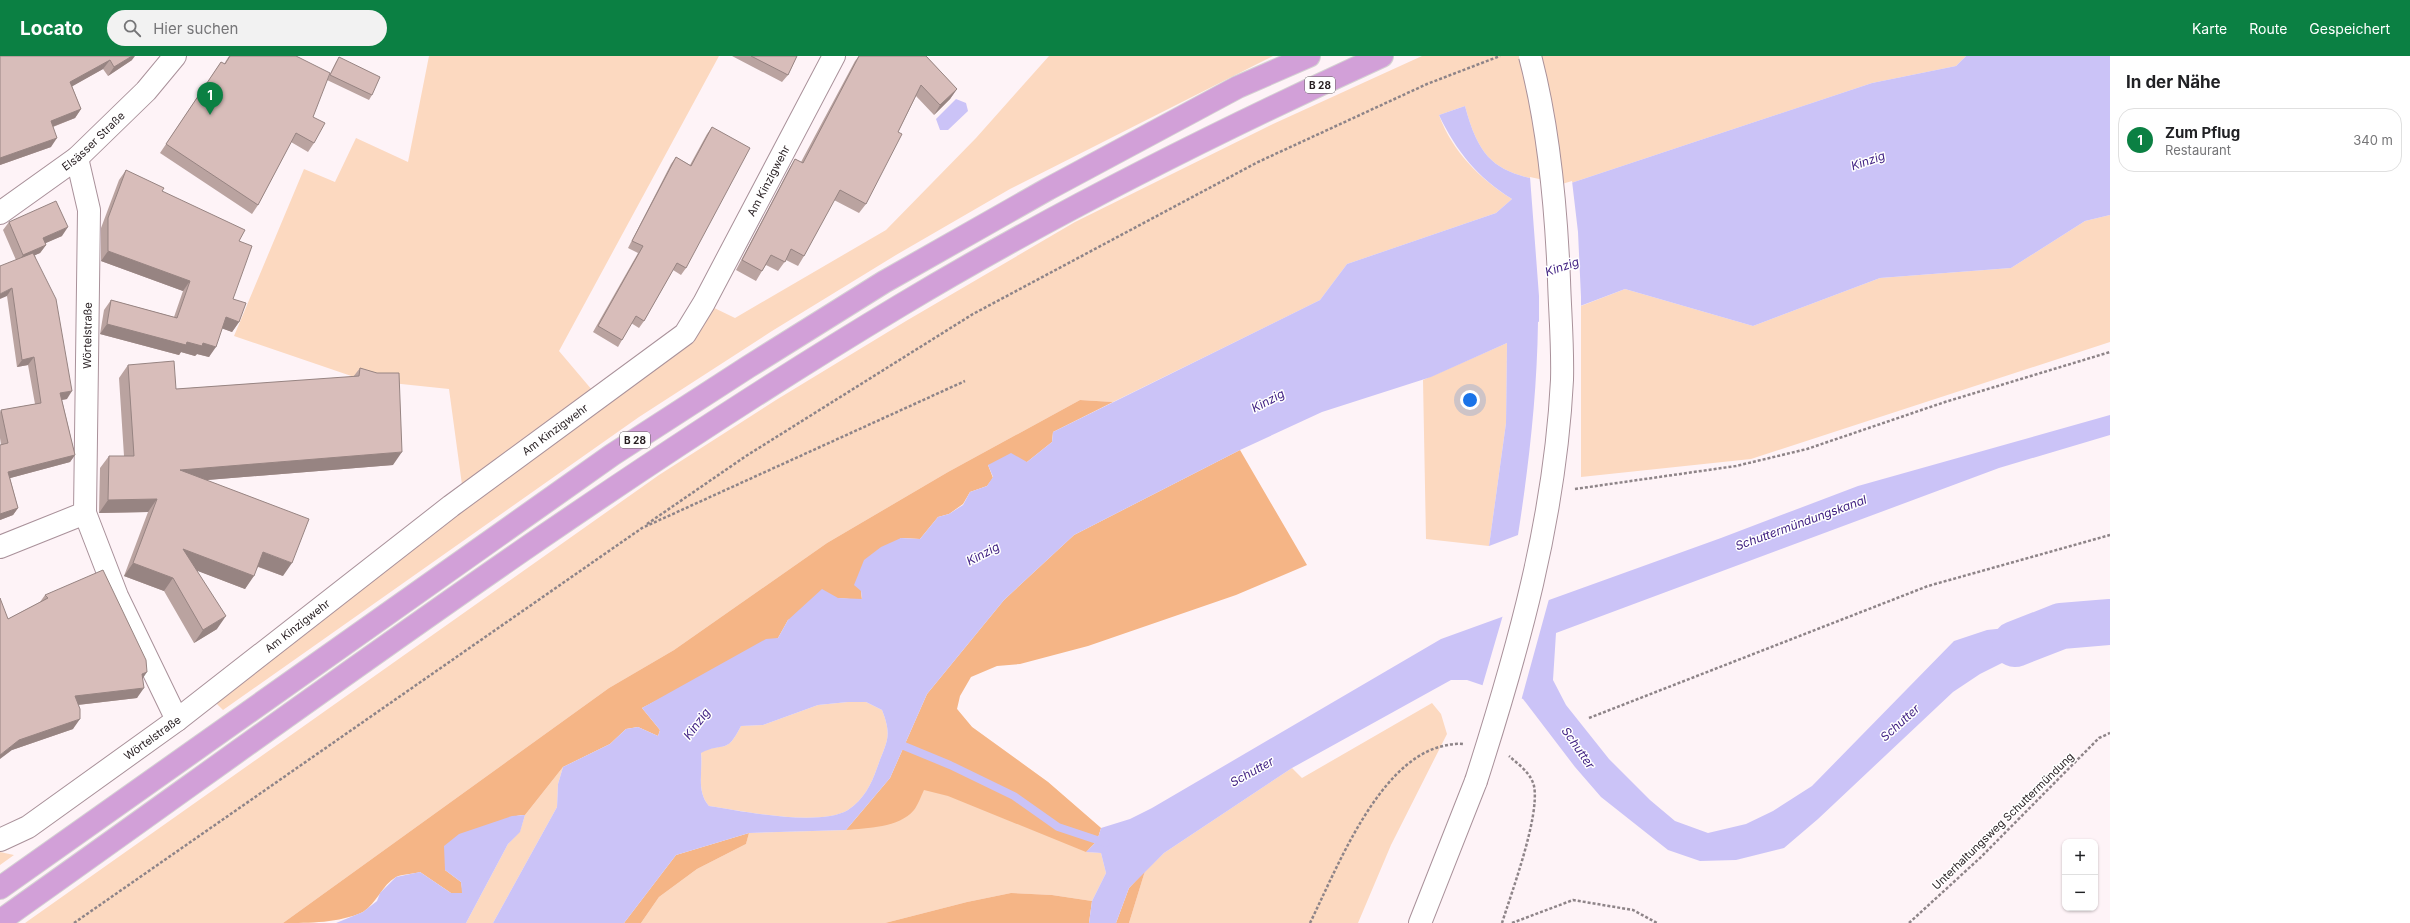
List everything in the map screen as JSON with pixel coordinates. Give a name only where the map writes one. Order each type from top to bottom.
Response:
[{"type":"highway","name":"B 28","points":[[0,888],[612,455],[748,367],[884,282],[1048,189],[1238,87],[1309,56]]},
{"type":"highway","name":"B 28","points":[[0,921],[506,562],[768,388],[902,304],[1062,214],[1257,114],[1382,56]]},
{"type":"street","name":"Elsässer Straße","points":[[0,213],[77,158],[146,91],[175,56]]},
{"type":"street","name":"Am Kinzigwehr","points":[[177,720],[452,506],[684,334],[704,303],[834,56]]},
{"type":"street","points":[[1420,923],[1476,781],[1503,696],[1538,565],[1549,502],[1558,429],[1562,378],[1558,249],[1552,180],[1530,56]]},
{"type":"street","name":"Wörtelstraße","points":[[0,840],[28,827],[177,720],[117,596],[85,513],[88,210],[77,158]]},
{"type":"street","points":[[0,547],[85,513]]},
{"type":"path","points":[[74,923],[746,456],[973,314],[1258,162],[1427,84],[1500,56]]},
{"type":"path","points":[[1570,490],[1736,466],[1807,449],[1945,402],[2110,352]]},
{"type":"path","points":[[642,528],[966,382]]},
{"type":"path","points":[[1589,718],[1928,586],[2110,535]]},
{"type":"path","name":"Unterhaltungsweg Schuttermündung","points":[[1909,923],[1981,857],[2099,738],[2110,733]]},
{"type":"path","points":[[1512,923],[1573,900],[1633,910],[1657,923]]},
{"type":"shaded area","points":[[429,56],[719,56],[559,351],[598,397],[704,303],[735,318],[886,230],[976,138],[1049,56],[1273,56],[1010,189],[896,255],[772,331],[639,417],[223,710],[213,700],[465,507],[449,389],[363,380],[234,336],[304,169],[335,182],[356,138],[408,162]]},
{"type":"shaded area","points":[[1422,56],[1966,56],[1956,66],[1872,83],[1562,186],[1524,177],[1497,165],[1487,156],[1479,144],[1465,106],[1439,115],[1451,140],[1468,163],[1500,191],[1512,199],[1496,213],[1347,264],[1320,300],[1113,402],[1080,400],[948,472],[827,543],[674,650],[609,688],[283,923],[25,923],[659,475],[776,400],[906,321],[1075,222],[1273,124]]},
{"type":"shaded area","points":[[2110,215],[2110,342],[1751,459],[1581,477],[1581,306],[1625,289],[1753,326],[1880,278],[2011,268],[2085,221]]},
{"type":"shaded area","points":[[1507,343],[1506,423],[1489,546],[1426,539],[1423,380]]},
{"type":"shaded area","points":[[1080,400],[1113,402],[1053,432],[1052,442],[1027,462],[988,465],[993,478],[987,486],[970,492],[963,504],[949,514],[938,517],[920,539],[901,538],[861,591],[862,600],[838,598],[788,620],[778,638],[642,708],[660,730],[658,736],[638,727],[626,729],[610,744],[563,767],[525,815],[501,821],[491,827],[471,843],[445,870],[461,882],[463,894],[451,893],[420,872],[401,875],[391,880],[368,908],[354,916],[324,922],[283,923],[609,688],[674,650],[827,543],[948,472]]},
{"type":"shaded area","points":[[1240,450],[1307,565],[1236,595],[1088,646],[1020,664],[997,666],[971,677],[960,696],[957,709],[972,727],[1048,782],[1101,828],[1097,841],[1086,852],[948,796],[924,790],[914,810],[908,816],[891,824],[873,828],[846,830],[890,778],[927,694],[1004,600],[1074,535]]},
{"type":"shaded area","points":[[866,702],[882,710],[888,734],[875,774],[863,796],[854,806],[835,815],[800,818],[760,814],[709,806],[705,800],[701,788],[701,752],[728,745],[741,726],[763,725],[818,705]]},
{"type":"shaded area","points":[[1432,703],[1441,714],[1447,734],[1391,845],[1358,923],[1129,923],[1145,871],[1164,853],[1292,768],[1302,778]]},
{"type":"shaded area","points":[[957,709],[972,727],[1048,782],[1101,828],[1087,852],[1101,853],[1106,873],[1092,901],[1052,895],[1011,893],[967,902],[885,923],[641,923],[659,897],[697,869],[746,844],[749,833],[846,830]]},
{"type":"shaded area","points":[[563,767],[558,784],[557,807],[493,923],[466,923],[508,844],[520,831],[525,815]]},
{"type":"shaded area","points":[[749,833],[746,844],[697,869],[659,897],[641,923],[624,923],[676,855]]},
{"type":"shaded area","points":[[0,852],[14,855],[0,865]]},
{"type":"shaded area","points":[[1145,871],[1129,923],[1116,923],[1129,888]]},
{"type":"shaded area","points":[[1011,893],[1052,895],[1092,901],[1089,923],[885,923],[967,902]]},
{"type":"water","name":"Kinzig","points":[[1966,56],[2110,56],[2110,215],[2085,221],[2011,268],[1880,278],[1753,326],[1625,289],[1538,322],[1532,429],[1518,535],[1489,546],[1506,423],[1507,343],[1431,377],[1322,412],[1240,450],[1074,535],[1004,600],[927,694],[890,778],[846,830],[749,833],[676,855],[624,923],[493,923],[557,807],[558,784],[563,767],[610,744],[626,729],[638,727],[658,736],[660,730],[642,708],[766,639],[778,638],[788,620],[822,589],[838,598],[862,599],[861,591],[854,585],[864,560],[881,547],[901,538],[920,539],[938,517],[949,514],[963,505],[970,492],[987,486],[993,477],[988,465],[1011,453],[1027,462],[1052,442],[1053,432],[1320,300],[1347,264],[1496,213],[1512,199],[1478,173],[1469,163],[1453,140],[1439,115],[1465,106],[1479,144],[1487,156],[1497,165],[1524,177],[1562,186],[1872,83],[1956,66]],"holes":[[[866,702],[882,710],[888,734],[875,774],[869,786],[863,796],[848,810],[835,815],[800,818],[760,814],[709,806],[705,800],[701,788],[701,753],[728,745],[741,726],[763,725],[818,705]]]},
{"type":"water","points":[[956,99],[966,103],[968,111],[948,130],[940,130],[936,119]]},
{"type":"water","name":"Schuttermündungskanal","points":[[2110,415],[2110,435],[1999,468],[1556,633],[1553,680],[1566,705],[1609,759],[1650,800],[1675,821],[1708,833],[1746,824],[1773,811],[1812,786],[1954,641],[1987,630],[2015,627],[2072,614],[2075,625],[2070,644],[2044,648],[2012,658],[1980,674],[1953,692],[1818,819],[1784,848],[1736,860],[1700,861],[1668,850],[1601,797],[1575,767],[1523,699],[1467,680],[1451,680],[1292,768],[1164,853],[1129,888],[1116,923],[1089,923],[1092,901],[1106,873],[1101,853],[1086,852],[1097,841],[1101,828],[1130,819],[1152,808],[1441,639],[1721,538],[1858,486]]},
{"type":"water","points":[[525,815],[520,832],[508,844],[466,923],[336,923],[363,912],[377,901],[380,893],[396,877],[420,872],[451,893],[462,893],[461,882],[445,870],[444,846],[459,834],[512,816]]},
{"type":"pier","points":[[1530,177],[1562,184],[1572,181],[1578,232],[1581,308],[1540,323],[1539,379],[1529,477],[1539,352],[1539,296]]},
{"type":"pier","points":[[1549,599],[1521,701],[1482,687],[1503,615]]},
{"type":"building","points":[[0,56],[132,56],[114,67],[110,60],[70,82],[81,109],[51,121],[57,138],[0,158]]},
{"type":"building","points":[[230,56],[296,56],[330,73],[313,117],[325,123],[314,143],[296,133],[258,205],[166,144],[221,62],[225,64]]},
{"type":"building","points":[[751,56],[797,56],[788,75]]},
{"type":"building","points":[[859,56],[926,56],[957,89],[940,105],[921,85],[898,132],[902,134],[866,204],[840,190],[804,256],[791,249],[785,262],[771,255],[762,271],[742,260],[795,159],[803,163]]},
{"type":"building","points":[[339,57],[380,77],[372,95],[330,75]]},
{"type":"building","points":[[712,127],[750,148],[686,268],[677,263],[644,321],[636,316],[622,340],[598,326],[643,246],[632,241],[676,157],[691,166]]},
{"type":"building","points":[[126,170],[164,188],[162,191],[245,230],[239,241],[252,246],[233,299],[246,303],[239,322],[226,317],[216,347],[203,343],[202,346],[187,342],[186,345],[107,324],[111,300],[177,318],[190,281],[108,251],[108,218]]},
{"type":"building","points":[[56,201],[68,227],[43,238],[46,245],[23,255],[9,222]]},
{"type":"building","points":[[33,253],[56,299],[72,391],[60,393],[75,455],[8,472],[18,508],[0,514],[0,445],[8,443],[1,410],[41,403],[34,357],[22,360],[12,288],[0,294],[0,266]]},
{"type":"building","points":[[174,361],[176,389],[359,376],[360,368],[377,373],[399,373],[402,452],[180,470],[309,519],[292,563],[263,552],[254,576],[183,549],[226,616],[203,630],[173,578],[133,563],[157,499],[108,500],[109,456],[134,456],[128,365]]},
{"type":"building","points":[[103,570],[146,660],[147,672],[142,674],[144,688],[75,696],[80,709],[80,719],[19,740],[0,755],[0,598],[8,619],[48,598],[45,595]]},
{"type":"waterway","name":"Schutter","points":[[2015,644],[2061,626],[2110,622]]},
{"type":"waterway","points":[[904,746],[950,765],[1014,796],[1058,827],[1106,843]]},
{"type":"place","name":"Zum Pflug","points":[[210,115]]}]
